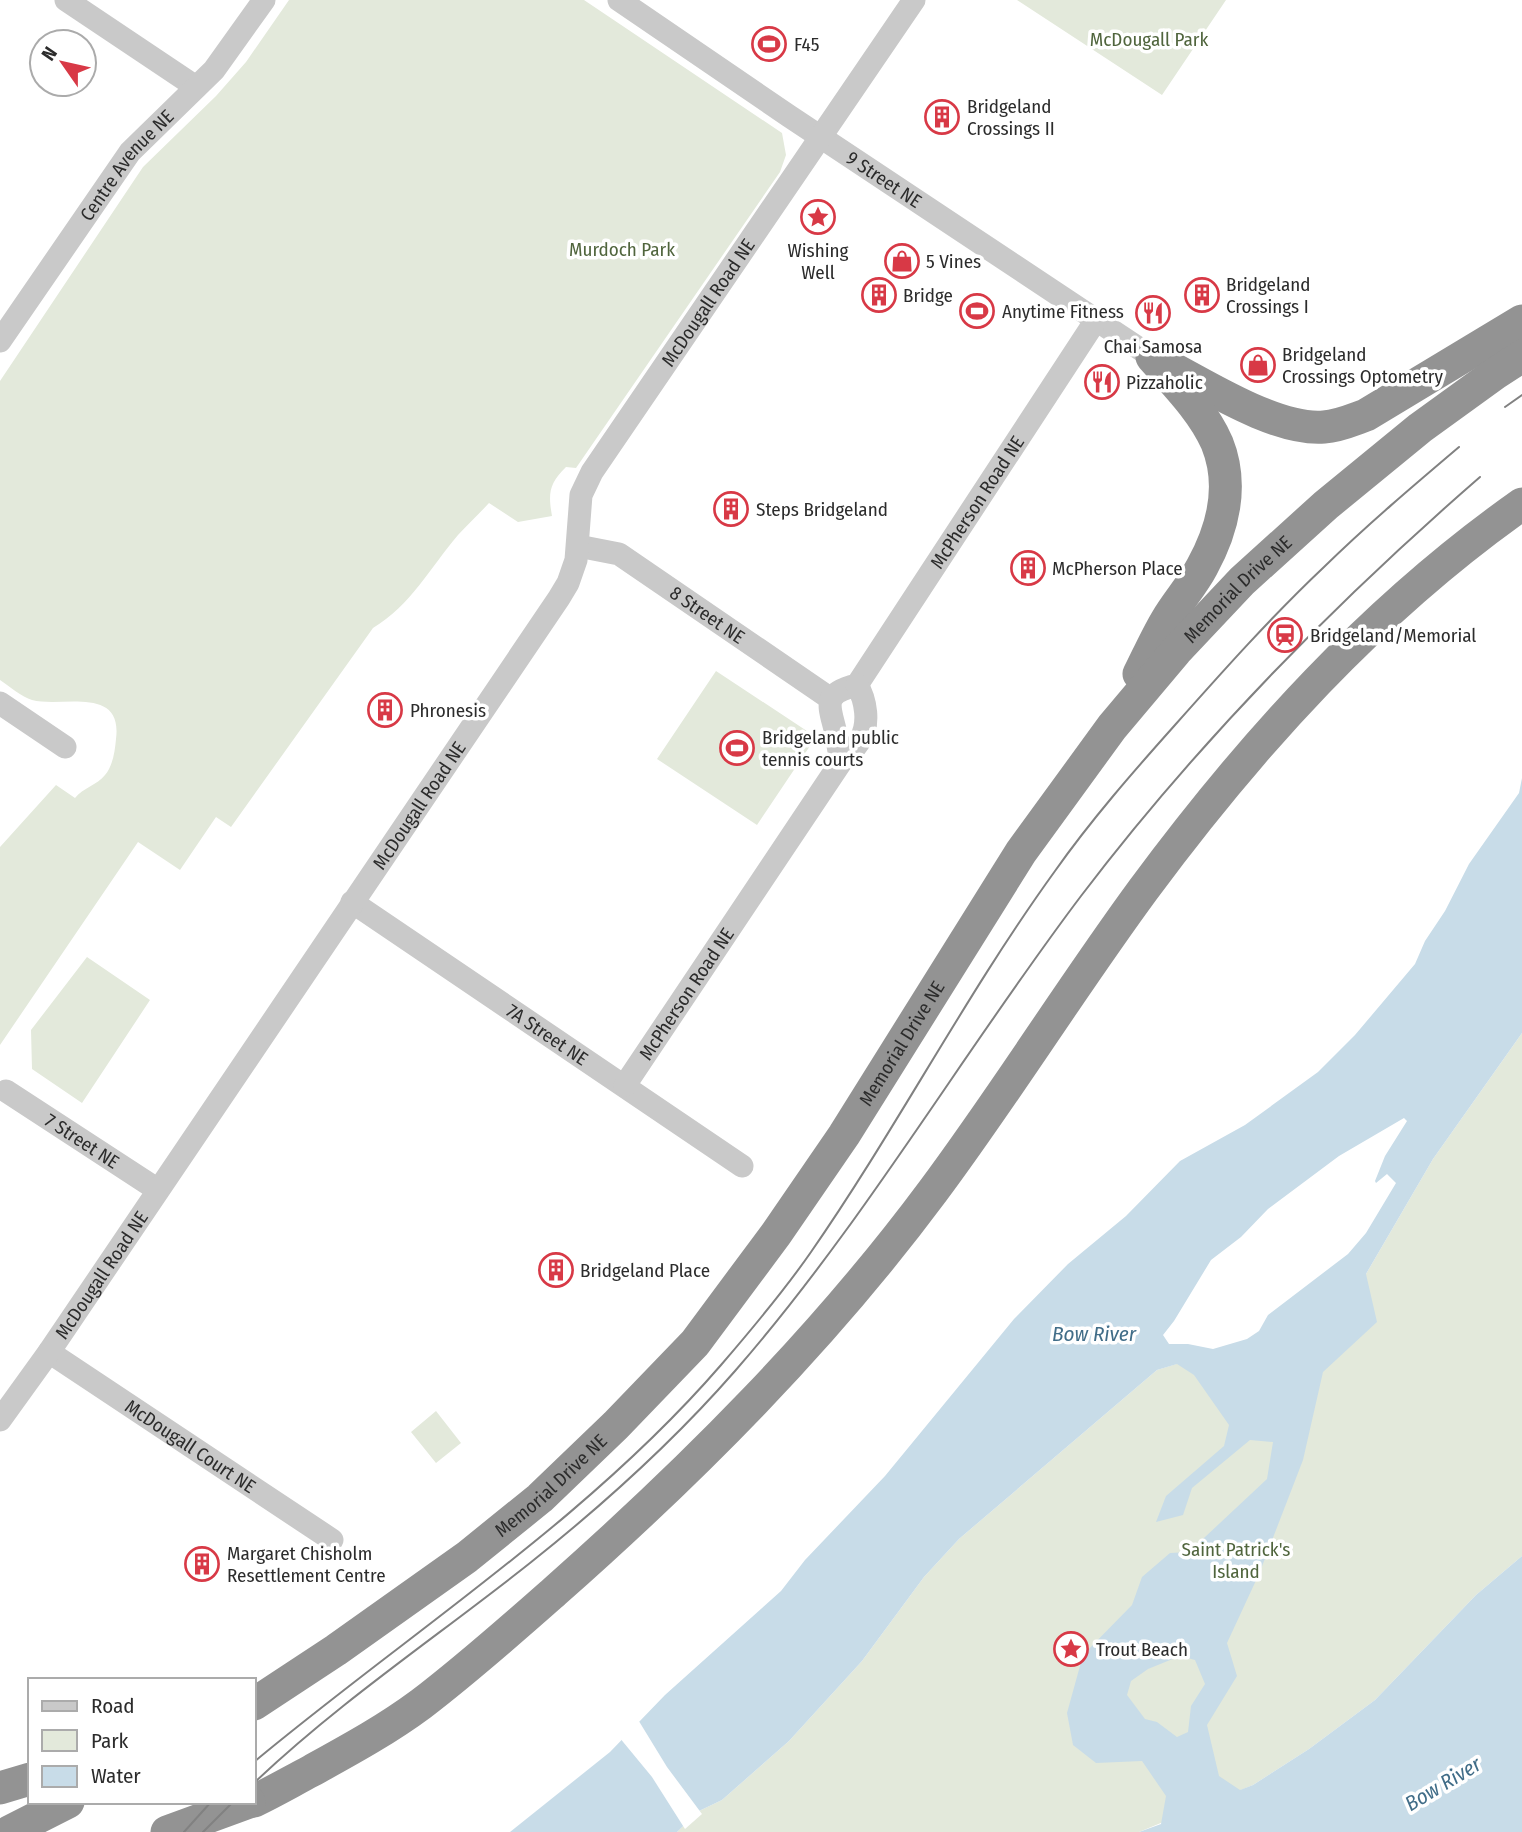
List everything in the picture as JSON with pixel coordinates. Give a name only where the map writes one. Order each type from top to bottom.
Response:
[{"type":"highway","points":[[1152,357],[1286,423],[1322,428],[1366,415],[1522,321]]},
{"type":"highway","name":"Memorial Drive NE","points":[[256,1703],[336,1650],[467,1557],[540,1498],[616,1425],[695,1343],[776,1234],[844,1135],[1021,852],[1112,727],[1175,651],[1242,581],[1317,513],[1420,428],[1522,356]]},
{"type":"highway","points":[[1112,727],[1166,621],[1202,567],[1223,518],[1226,474],[1217,442],[1187,397],[1152,357]]},
{"type":"highway","points":[[256,1798],[362,1743],[420,1704],[500,1640],[625,1529],[715,1441],[820,1333],[932,1192],[1142,892],[1237,771],[1300,697],[1381,618],[1468,543],[1522,505]]},
{"type":"highway","points":[[256,1686],[336,1650]]},
{"type":"highway","points":[[0,1788],[28,1780]]},
{"type":"highway","points":[[9,1832],[64,1804]]},
{"type":"highway","points":[[167,1832],[243,1804]]},
{"type":"street","points":[[66,0],[196,87]]},
{"type":"street","name":"Centre Avenue NE","points":[[1,338],[130,152],[196,87],[234,44],[264,0]]},
{"type":"street","name":"9 Street NE","points":[[619,0],[821,138],[1152,357]]},
{"type":"street","name":"McDougall Road NE","points":[[0,1420],[49,1352],[559,598],[576,560],[582,495],[592,472],[915,0]]},
{"type":"street","name":"McPherson Road NE","points":[[831,699],[842,688],[857,685],[1096,320]]},
{"type":"street","name":"8 Street NE","points":[[578,546],[619,554],[831,699]]},
{"type":"street","name":"McPherson Road NE","points":[[625,1085],[841,762],[861,739],[865,719],[864,697],[857,685]]},
{"type":"street","points":[[831,699],[829,712],[841,762]]},
{"type":"street","points":[[0,703],[65,747]]},
{"type":"street","name":"7A Street NE","points":[[352,902],[742,1166]]},
{"type":"street","name":"7 Street NE","points":[[6,1091],[158,1190]]},
{"type":"street","name":"McDougall Court NE","points":[[49,1352],[332,1540]]},
{"type":"green space","name":"Murdoch Park","points":[[289,0],[584,0],[782,133],[786,155],[780,172],[576,468],[566,467],[556,479],[550,495],[552,516],[518,522],[489,503],[458,535],[409,597],[373,628],[231,827],[216,817],[180,870],[138,842],[0,1045],[0,847],[56,785],[75,798],[102,778],[112,763],[116,722],[110,711],[100,705],[88,702],[32,700],[0,680],[0,381],[143,167],[216,96],[246,62]]},
{"type":"green space","name":"McDougall Park","points":[[1017,0],[1226,0],[1162,95]]},
{"type":"green space","name":"Bridgeland public tennis courts","points":[[716,671],[816,737],[757,825],[657,759]]},
{"type":"green space","points":[[87,957],[150,1000],[82,1103],[32,1069],[31,1030]]},
{"type":"green space","name":"Saint Patrick's Island","points":[[1522,1033],[1522,1556],[1476,1595],[1375,1700],[1309,1749],[1253,1785],[1139,1832],[677,1832],[699,1811],[722,1800],[789,1741],[862,1661],[924,1577],[959,1539],[1157,1370],[1292,1328],[1366,1274],[1433,1159]]},
{"type":"green space","points":[[436,1411],[461,1443],[436,1463],[411,1432]]},
{"type":"water","name":"Bow River","points":[[1522,778],[1522,1033],[1433,1159],[1366,1274],[1377,1322],[1323,1372],[1303,1460],[1259,1574],[1227,1643],[1237,1676],[1207,1725],[1219,1776],[1240,1790],[1253,1785],[1309,1749],[1375,1700],[1476,1595],[1522,1556],[1522,1832],[1139,1832],[1161,1824],[1166,1796],[1142,1761],[1096,1763],[1073,1745],[1067,1713],[1083,1655],[1132,1605],[1142,1577],[1170,1553],[1189,1552],[1267,1479],[1273,1442],[1250,1440],[1192,1488],[1183,1515],[1156,1522],[1166,1496],[1224,1446],[1229,1425],[1194,1375],[1177,1364],[1157,1370],[959,1539],[924,1577],[862,1661],[789,1741],[722,1800],[699,1811],[677,1832],[510,1832],[610,1752],[665,1695],[781,1591],[805,1560],[885,1476],[1014,1319],[1068,1264],[1126,1216],[1180,1161],[1245,1125],[1318,1072],[1355,1035],[1415,964],[1425,941],[1445,911],[1469,864],[1519,793]],"holes":[[[1404,1118],[1407,1121],[1385,1156],[1375,1181],[1376,1183],[1387,1174],[1396,1183],[1366,1233],[1348,1254],[1268,1315],[1259,1331],[1247,1339],[1213,1349],[1188,1344],[1169,1344],[1163,1335],[1211,1260],[1241,1237],[1268,1209],[1339,1156]],[[1180,1656],[1195,1660],[1205,1684],[1191,1706],[1188,1732],[1177,1737],[1157,1722],[1145,1719],[1127,1695],[1131,1681],[1148,1669]]]},
{"type":"pier","points":[[637,1718],[667,1767],[702,1814],[685,1829],[652,1777],[619,1737]]},
{"type":"tram line","points":[[1505,407],[1522,395]]},
{"type":"tram line","points":[[256,1760],[555,1524],[669,1421],[721,1365],[811,1252],[843,1205],[991,965],[1069,852],[1098,815],[1193,705],[1286,605],[1357,536],[1459,447]]},
{"type":"tram line","points":[[256,1781],[354,1697],[584,1519],[662,1448],[711,1397],[827,1256],[1081,896],[1172,783],[1321,624],[1480,477]]},
{"type":"tram line","points":[[184,1832],[209,1804]]},
{"type":"tram line","points":[[203,1832],[231,1804]]},
{"type":"place","name":"F45","points":[[769,44]]},
{"type":"place","name":"Bridgeland Crossings II","points":[[942,117]]},
{"type":"place","name":"Wishing Well","points":[[818,217]]},
{"type":"place","name":"5 Vines","points":[[902,261]]},
{"type":"place","name":"Bridge","points":[[879,295]]},
{"type":"place","name":"Bridgeland Crossings I","points":[[1202,295]]},
{"type":"place","name":"Anytime Fitness","points":[[977,311]]},
{"type":"place","name":"Chai Samosa","points":[[1153,313]]},
{"type":"place","name":"Bridgeland Crossings Optometry","points":[[1258,365]]},
{"type":"place","name":"Pizzaholic","points":[[1102,382]]},
{"type":"place","name":"Steps Bridgeland","points":[[731,509]]},
{"type":"place","name":"McPherson Place","points":[[1028,568]]},
{"type":"place","name":"Bridgeland/Memorial","points":[[1285,635]]},
{"type":"place","name":"Phronesis","points":[[385,710]]},
{"type":"place","name":"Bridgeland public tennis courts","points":[[737,748]]},
{"type":"place","name":"Bridgeland Place","points":[[556,1270]]},
{"type":"place","name":"Margaret Chisholm Resettlement Centre","points":[[202,1564]]},
{"type":"place","name":"Trout Beach","points":[[1071,1649]]}]
